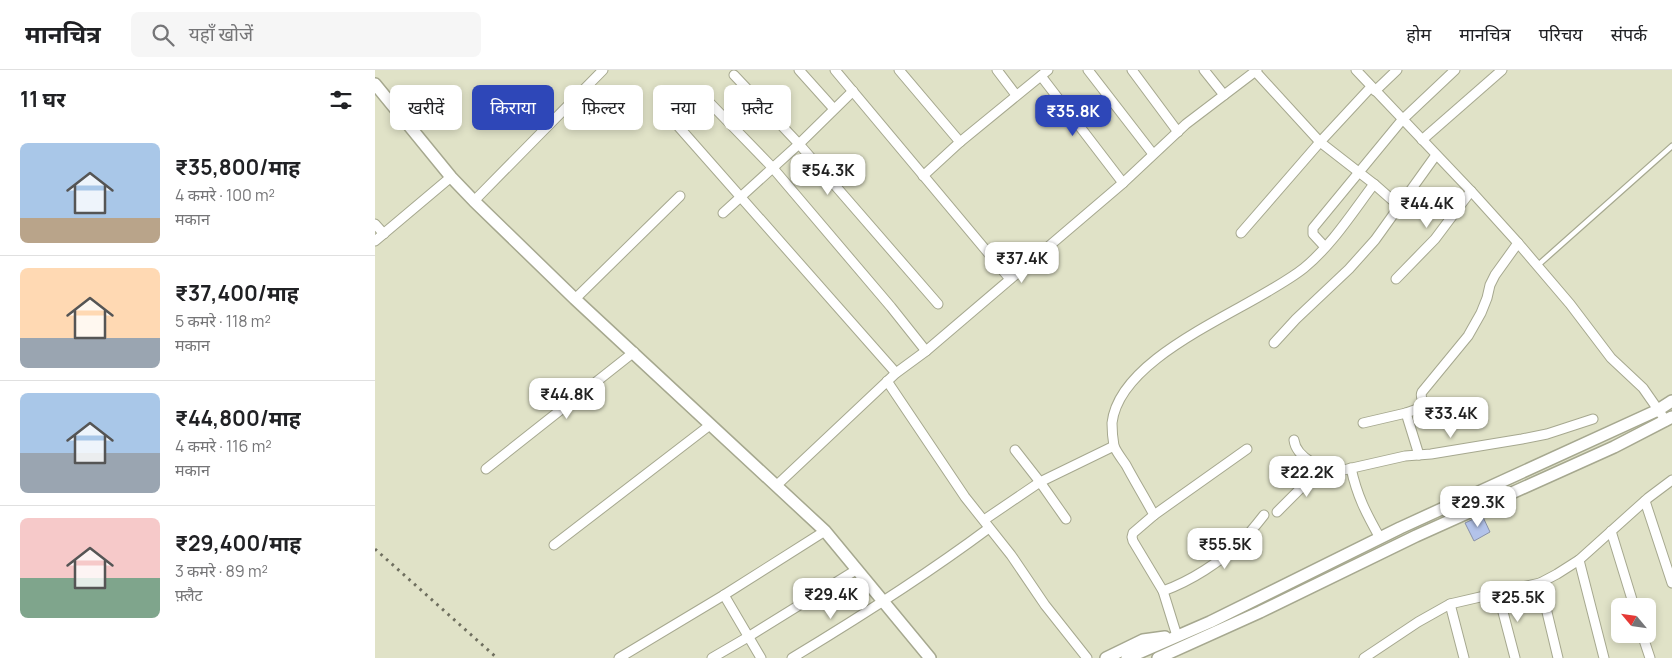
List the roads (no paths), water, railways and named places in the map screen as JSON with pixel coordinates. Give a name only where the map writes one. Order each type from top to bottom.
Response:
[{"type":"main road","points":[[377,90],[451,177],[474,201],[710,425],[777,484],[825,531],[930,658]]},
{"type":"main road","points":[[1127,658],[1210,622],[1380,538],[1659,410],[1672,401]]},
{"type":"main road","points":[[1158,658],[1173,654],[1416,536],[1536,483],[1669,419]]},
{"type":"main road","points":[[1106,658],[1143,640],[1173,638]]},
{"type":"street","points":[[474,201],[603,70]]},
{"type":"street","points":[[799,70],[834,109]]},
{"type":"street","points":[[835,70],[1010,279]]},
{"type":"street","points":[[899,70],[960,142]]},
{"type":"street","points":[[997,70],[1016,95]]},
{"type":"street","points":[[1088,70],[1153,154]]},
{"type":"street","points":[[1132,70],[1177,132]]},
{"type":"street","points":[[1204,70],[1224,95]]},
{"type":"street","points":[[1356,70],[1518,243],[1570,304],[1611,358],[1637,381],[1659,410],[1669,419]]},
{"type":"street","points":[[1241,233],[1320,142],[1373,89],[1397,70]]},
{"type":"street","points":[[1325,247],[1313,234],[1313,228],[1402,120],[1455,70]]},
{"type":"street","points":[[1422,140],[1502,70]]},
{"type":"street","points":[[777,484],[896,373],[926,351],[1123,183],[1177,132],[1256,71],[1320,142],[1399,206]]},
{"type":"street","points":[[923,176],[960,142],[1045,73],[1123,183]]},
{"type":"street","points":[[734,75],[799,144],[938,304]]},
{"type":"street","points":[[723,213],[799,144],[853,91]]},
{"type":"street","points":[[714,107],[772,167],[891,306],[926,351]]},
{"type":"street","points":[[681,130],[896,373]]},
{"type":"street","points":[[1274,343],[1296,319],[1349,269],[1375,240],[1436,155]]},
{"type":"street","points":[[375,241],[451,177]]},
{"type":"street","points":[[1154,515],[1114,446],[1112,424],[1118,404],[1132,382],[1152,362],[1181,341],[1273,289],[1303,268],[1325,247],[1374,184]]},
{"type":"street","points":[[1396,279],[1435,239],[1471,191]]},
{"type":"street","points":[[575,298],[680,196]]},
{"type":"street","points":[[375,224],[383,234]]},
{"type":"street","points":[[1363,423],[1406,413],[1423,406],[1421,394],[1471,330],[1481,313],[1492,280],[1518,243]]},
{"type":"street","points":[[486,469],[634,352]]},
{"type":"street","points":[[887,381],[965,497],[1011,555],[1045,605],[1087,658]]},
{"type":"street","points":[[1406,413],[1419,455]]},
{"type":"street","points":[[1293,440],[1301,454],[1321,468],[1329,471],[1339,471],[1385,459],[1449,452],[1547,434],[1593,419]]},
{"type":"street","points":[[554,544],[710,425]]},
{"type":"street","points":[[792,658],[947,560],[987,524],[1040,482],[1114,446]]},
{"type":"street","points":[[1173,638],[1163,591],[1133,541],[1132,536],[1136,530],[1154,515],[1247,449]]},
{"type":"street","points":[[1015,450],[1066,519]]},
{"type":"street","points":[[1277,512],[1321,468]]},
{"type":"street","points":[[1351,468],[1355,489],[1380,538]]},
{"type":"street","points":[[1364,658],[1426,617],[1450,604],[1540,583],[1557,574],[1579,560],[1645,501],[1672,480]]},
{"type":"street","points":[[1645,501],[1672,583]]},
{"type":"street","points":[[1163,591],[1174,587],[1219,560],[1241,542],[1264,515]]},
{"type":"street","points":[[619,658],[825,531]]},
{"type":"street","points":[[1611,531],[1632,598]]},
{"type":"street","points":[[1579,560],[1603,658]]},
{"type":"street","points":[[712,658],[857,570]]},
{"type":"street","points":[[1540,583],[1558,658]]},
{"type":"street","points":[[1498,593],[1515,658]]},
{"type":"street","points":[[723,595],[761,658]]},
{"type":"street","points":[[1450,604],[1464,658]]},
{"type":"street","points":[[1645,643],[1650,658]]},
{"type":"lane","points":[[1537,266],[1672,146]]},
{"type":"railway","points":[[375,549],[497,658]]}]
